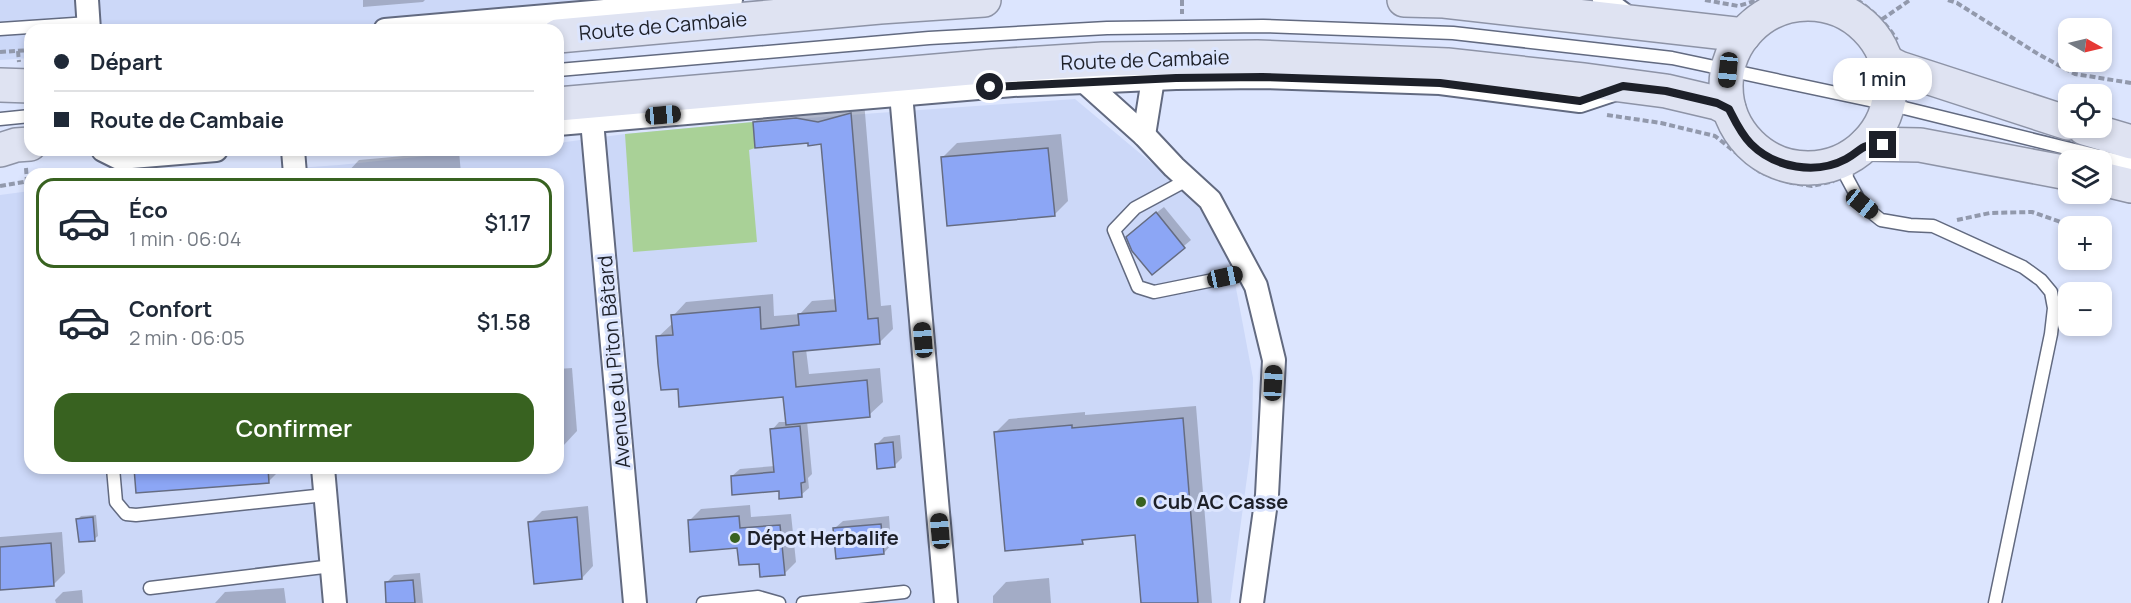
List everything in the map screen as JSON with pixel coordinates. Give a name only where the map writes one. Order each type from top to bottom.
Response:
[{"type":"main road","name":"Route de Cambaie","points":[[564,35],[984,0]]},
{"type":"main road","points":[[1404,0],[1444,2],[1744,35]]},
{"type":"main road","points":[[1853,161],[1880,126],[1888,104],[1890,83],[1887,62],[1876,39],[1858,20],[1827,3],[1786,6],[1763,17],[1744,35],[1734,51],[1726,85],[1729,109],[1736,124],[1751,144],[1771,159],[1796,167],[1821,167],[1853,161],[1920,145],[2058,170]]},
{"type":"main road","name":"Route de Cambaie","points":[[564,103],[993,66],[1103,59],[1257,57],[1447,65],[1666,91],[1717,103],[1729,109]]},
{"type":"main road","points":[[1887,62],[1908,71],[2058,120]]},
{"type":"main road","points":[[0,85],[24,86]]},
{"type":"main road","points":[[2093,138],[2118,164]]},
{"type":"main road","points":[[0,150],[24,144]]},
{"type":"street","points":[[87,0],[89,24]]},
{"type":"street","points":[[454,24],[731,0]]},
{"type":"street","points":[[1604,0],[1634,22]]},
{"type":"street","points":[[564,124],[1013,85],[1153,79],[1262,77],[1440,83],[1580,101],[1623,86]]},
{"type":"street","points":[[1144,135],[1153,79]]},
{"type":"street","name":"Route de Cambaie","points":[[1086,83],[1144,135],[1187,180],[1210,200],[1256,286],[1275,360],[1268,495],[1252,603]]},
{"type":"street","points":[[901,94],[946,603]]},
{"type":"street","name":"Avenue du Piton Bâtard","points":[[592,122],[635,603]]},
{"type":"street","points":[[115,156],[119,158],[143,156]]},
{"type":"street","points":[[323,474],[335,603]]},
{"type":"lane","points":[[564,69],[929,38],[1107,28],[1263,26],[1453,33],[1672,58],[1888,104],[2118,164]]},
{"type":"lane","points":[[0,29],[24,28]]},
{"type":"lane","points":[[0,119],[24,117]]},
{"type":"lane","points":[[1853,161],[1862,204],[1881,220],[1933,226],[2023,267],[2041,280],[2051,292],[2054,308],[2051,334],[1995,603]]},
{"type":"lane","points":[[1187,180],[1135,208],[1114,230],[1138,287],[1154,292],[1248,273]]},
{"type":"lane","points":[[114,474],[116,502],[126,514],[136,515],[325,495]]},
{"type":"lane","points":[[150,588],[332,566]]},
{"type":"lane","points":[[803,603],[904,592]]},
{"type":"lane","points":[[703,603],[758,597],[779,603]]},
{"type":"path","points":[[1705,0],[1738,6],[1758,0]]},
{"type":"path","points":[[1870,33],[1881,20],[1910,0]]},
{"type":"path","points":[[1948,0],[1957,3],[2038,54],[2075,74],[2131,83]]},
{"type":"path","points":[[0,52],[24,50]]},
{"type":"path","points":[[1580,101],[1611,117],[1661,123],[1715,136],[1760,172],[1792,183],[1812,186],[1853,161]]},
{"type":"path","points":[[0,186],[24,183]]},
{"type":"path","points":[[1933,226],[1990,213],[2032,212],[2058,221]]},
{"type":"shaded area","points":[[0,0],[732,0],[458,24],[24,24],[24,58],[0,60]]},
{"type":"shaded area","points":[[1075,99],[1172,180],[1206,215],[1232,267],[1253,378],[1252,441],[1230,603],[0,603],[0,195],[24,192],[24,474],[564,474],[564,168],[297,168],[427,156],[564,156],[564,142],[753,122]]},
{"type":"green space","points":[[753,122],[755,148],[749,150],[757,242],[633,252],[625,134]]},
{"type":"building","points":[[851,113],[868,319],[878,318],[880,344],[793,352],[796,387],[867,380],[870,417],[786,425],[783,397],[679,407],[678,389],[661,390],[658,364],[656,336],[673,335],[671,315],[760,307],[761,329],[799,325],[798,314],[836,311],[821,144],[755,148],[753,122],[796,118],[818,122]]},
{"type":"building","points":[[1048,148],[1055,216],[947,226],[941,157]]},
{"type":"building","points":[[1156,212],[1185,248],[1152,275],[1132,251],[1126,237]]},
{"type":"building","points":[[1183,418],[1198,603],[1141,603],[1135,535],[1082,540],[1083,544],[1005,551],[994,432]]},
{"type":"building","points":[[800,426],[805,482],[801,483],[802,497],[779,499],[779,491],[732,495],[731,476],[774,472],[770,429]]},
{"type":"building","points":[[893,442],[895,467],[877,469],[875,444]]},
{"type":"building","points":[[134,474],[268,474],[269,483],[136,493]]},
{"type":"building","name":"Dépot Herbalife","points":[[739,516],[740,528],[780,525],[785,575],[760,577],[759,564],[739,565],[737,548],[690,552],[688,520]]},
{"type":"building","points":[[93,517],[95,541],[79,542],[76,519]]},
{"type":"building","points":[[577,517],[582,579],[534,584],[528,522]]},
{"type":"building","points":[[881,524],[884,554],[836,559],[833,528]]},
{"type":"building","points":[[51,543],[54,586],[0,590],[0,547]]},
{"type":"building","points":[[413,580],[415,603],[386,603],[385,582]]},
{"type":"place","name":"Cub AC Casse","points":[[1141,502]]},
{"type":"place","name":"Dépot Herbalife","points":[[735,538]]},
{"type":"route","points":[[990,87],[1176,78],[1262,77],[1440,83],[1580,101],[1623,86],[1666,91],[1717,103],[1729,109],[1736,124],[1751,144],[1771,159],[1796,167],[1821,167],[1845,159],[1866,144],[1883,145]]}]
